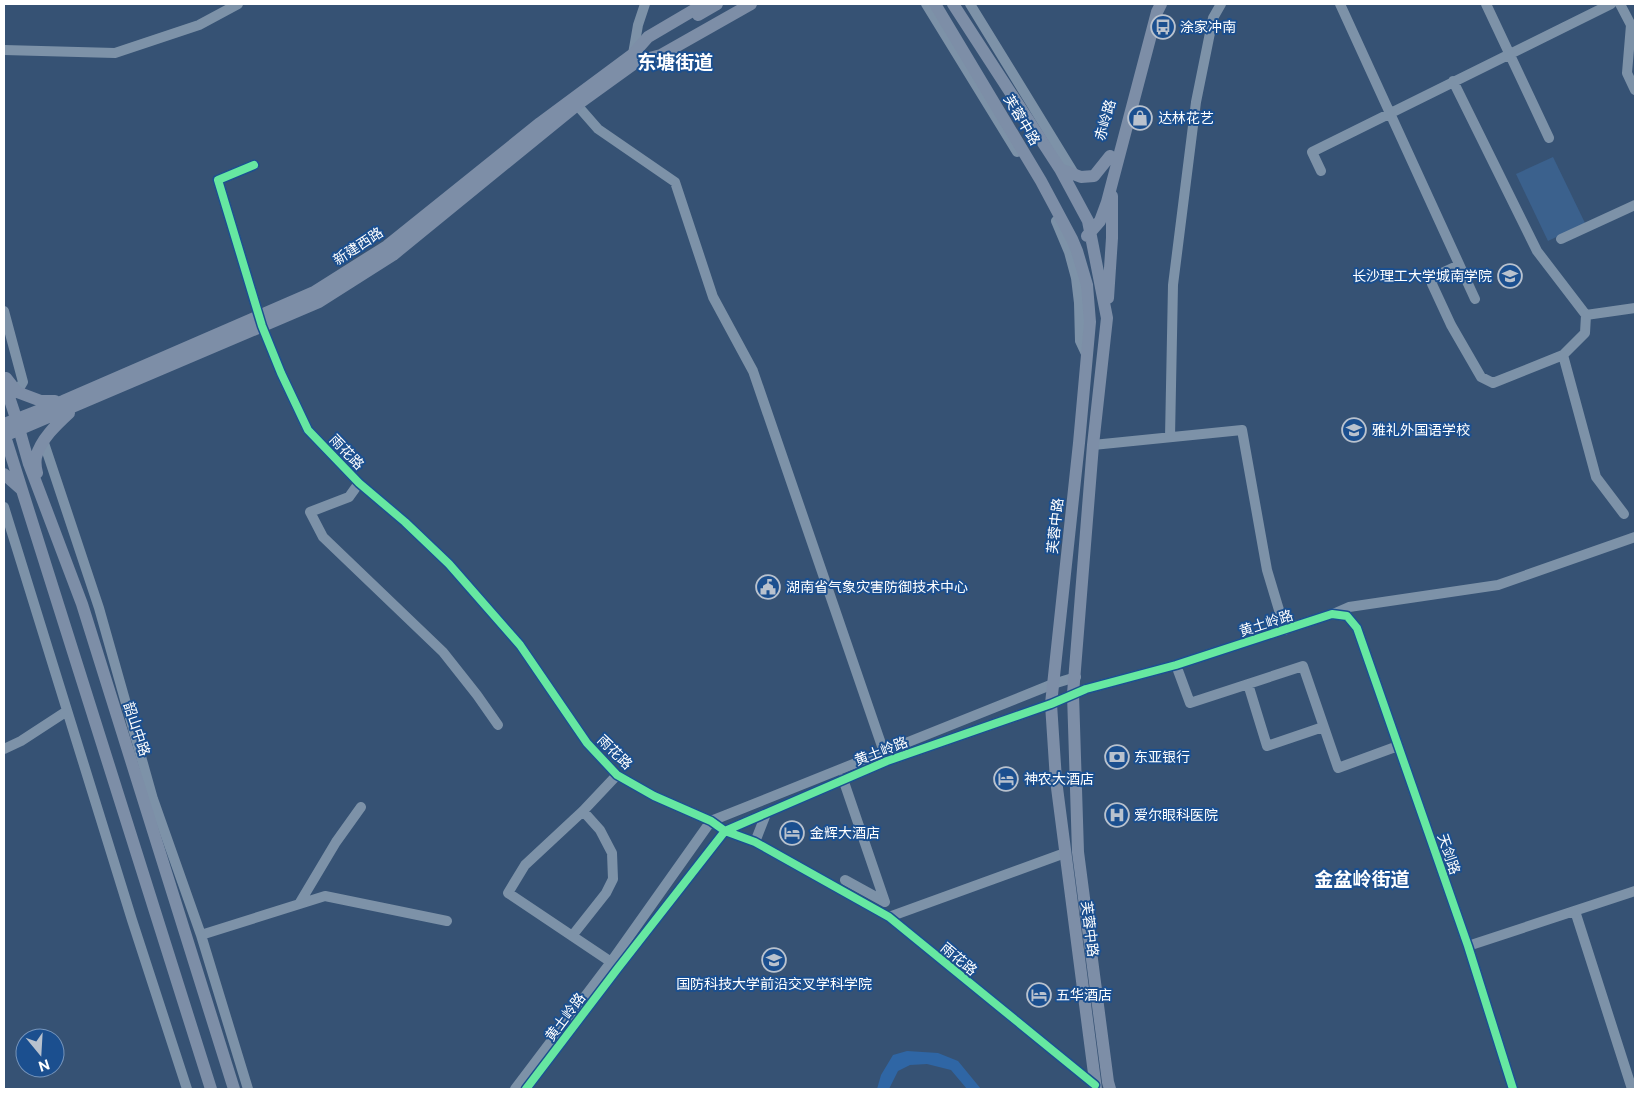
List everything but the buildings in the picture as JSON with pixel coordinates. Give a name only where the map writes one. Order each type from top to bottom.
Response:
[{"type":"main road","name":"新建西路","points":[[635,58],[648,37],[704,4]]},
{"type":"main road","name":"新建西路","points":[[17,424],[77,406],[260,321],[314,292],[387,246],[540,123],[717,4]]},
{"type":"main road","name":"新建西路","points":[[17,424],[63,401],[260,321],[319,302],[393,255],[635,58],[734,4]]},
{"type":"main road","name":"新建西路","points":[[635,58],[661,55],[751,4]]},
{"type":"main road","name":"芙蓉中路","points":[[935,4],[1041,180],[1074,242],[1087,286],[1090,322],[1087,358],[1051,704],[1056,780],[1095,1087]]},
{"type":"main road","name":"芙蓉中路","points":[[953,4],[1060,168],[1089,227],[1106,318],[1092,444],[1076,677],[1073,694],[1078,852],[1110,1089]]},
{"type":"main road","name":"赤岭路","points":[[1089,227],[1098,204],[1148,18],[1155,4]]},
{"type":"main road","name":"赤岭路","points":[[1074,242],[1089,227],[1100,221],[1157,12],[1161,4]]},
{"type":"main road","points":[[1060,168],[1081,177],[1094,176],[1110,156]]},
{"type":"main road","name":"赤岭路","points":[[1106,318],[1112,238],[1112,182]]},
{"type":"main road","points":[[4,376],[17,392],[41,402],[63,401]]},
{"type":"main road","name":"韶山中路","points":[[4,382],[37,487],[82,604],[234,1089]]},
{"type":"main road","points":[[37,487],[36,458],[53,427],[77,406]]},
{"type":"main road","points":[[17,424],[4,432],[211,1089]]},
{"type":"main road","points":[[4,474],[22,489]]},
{"type":"street","points":[[4,50],[115,53],[199,25],[238,4]]},
{"type":"street","points":[[635,58],[638,25],[646,4]]},
{"type":"street","points":[[926,4],[1050,206],[1069,252],[1076,278],[1080,313],[1080,341],[1087,358]]},
{"type":"street","points":[[970,4],[1075,175]]},
{"type":"street","points":[[1170,437],[1173,285],[1196,102],[1213,18],[1221,4]]},
{"type":"street","points":[[1340,4],[1475,299]]},
{"type":"street","points":[[1486,4],[1549,138]]},
{"type":"street","points":[[1322,171],[1312,152],[1611,4]]},
{"type":"street","points":[[1620,4],[1633,24],[1627,73],[1635,90]]},
{"type":"street","points":[[1453,81],[1537,251],[1586,315],[1585,333],[1563,355],[1493,383],[1481,377],[1432,284],[1433,277],[1459,265]]},
{"type":"street","points":[[577,106],[598,128],[675,182],[713,297],[753,371],[885,757]]},
{"type":"street","name":"雨花路","points":[[254,165],[218,180],[260,321],[281,373],[308,430],[359,483],[405,522],[456,571],[520,645],[587,743],[617,775],[654,796],[711,821],[725,832],[755,842],[888,917],[1095,1087]]},
{"type":"street","points":[[1561,239],[1635,205]]},
{"type":"street","points":[[1586,315],[1635,308]]},
{"type":"street","points":[[4,311],[23,382],[17,392]]},
{"type":"street","points":[[1563,355],[1596,477],[1624,514]]},
{"type":"street","points":[[1092,444],[1242,430],[1267,570],[1285,630]]},
{"type":"street","points":[[44,443],[99,608],[153,799],[201,935],[248,1089]]},
{"type":"street","points":[[359,483],[349,497],[310,512],[323,537],[443,652],[498,725]]},
{"type":"street","points":[[4,507],[132,920],[187,1089]]},
{"type":"street","name":"黄土岭路","points":[[515,1089],[611,962],[711,821],[885,757],[1051,704],[1086,689],[1176,665],[1349,607],[1498,585],[1635,537]]},
{"type":"street","name":"天剑路","points":[[1332,614],[1347,616],[1357,628],[1468,946],[1513,1089]]},
{"type":"street","points":[[1176,665],[1190,702],[1303,666],[1338,768],[1398,746]]},
{"type":"street","name":"黄土岭路","points":[[526,1089],[725,832],[843,779],[885,757],[1053,684],[1076,677]]},
{"type":"street","points":[[1248,684],[1267,746],[1324,726]]},
{"type":"street","points":[[4,749],[67,711]]},
{"type":"street","points":[[611,962],[508,893],[525,865],[583,811],[617,775]]},
{"type":"street","points":[[843,779],[885,902],[845,880]]},
{"type":"street","points":[[299,904],[336,842],[361,807]]},
{"type":"street","points":[[572,936],[606,894],[613,879],[612,853],[600,830],[583,811]]},
{"type":"street","points":[[755,842],[766,814]]},
{"type":"street","points":[[888,917],[1065,854]]},
{"type":"street","points":[[1468,946],[1635,890]]},
{"type":"street","points":[[201,935],[325,896],[447,921]]},
{"type":"street","points":[[1575,911],[1632,1089]]},
{"type":"shaded area","points":[[1553,157],[1585,223],[1548,241],[1516,174]]},
{"type":"shaded area","points":[[907,1051],[938,1053],[958,1061],[981,1089],[967,1089],[951,1070],[927,1064],[910,1065],[898,1071],[889,1089],[877,1089],[881,1075],[893,1055]]},
{"type":"cycle path","points":[[254,165],[218,180],[262,326],[281,373],[308,430],[359,483],[405,522],[449,564],[520,645],[587,743],[617,775],[654,796],[711,821],[725,831],[755,842],[889,917],[1095,1085]]},
{"type":"cycle path","points":[[526,1089],[725,831],[887,761],[1051,704],[1086,689],[1176,665],[1332,614],[1347,616],[1357,628],[1468,946],[1513,1089]]},
{"type":"place","name":"涂家冲南","points":[[1163,27]]},
{"type":"place","name":"达林花艺","points":[[1140,118]]},
{"type":"place","name":"长沙理工大学城南学院","points":[[1510,276]]},
{"type":"place","name":"雅礼外国语学校","points":[[1354,430]]},
{"type":"place","name":"湖南省气象灾害防御技术中心","points":[[768,587]]},
{"type":"place","name":"东亚银行","points":[[1117,757]]},
{"type":"place","name":"神农大酒店","points":[[1006,779]]},
{"type":"place","name":"爱尔眼科医院","points":[[1117,815]]},
{"type":"place","name":"金辉大酒店","points":[[792,833]]},
{"type":"place","name":"国防科技大学前沿交叉学科学院","points":[[774,960]]},
{"type":"place","name":"五华酒店","points":[[1039,995]]},
{"type":"district","name":"东塘街道","points":[[675,62]]},
{"type":"district","name":"金盆岭街道","points":[[1362,879]]}]
